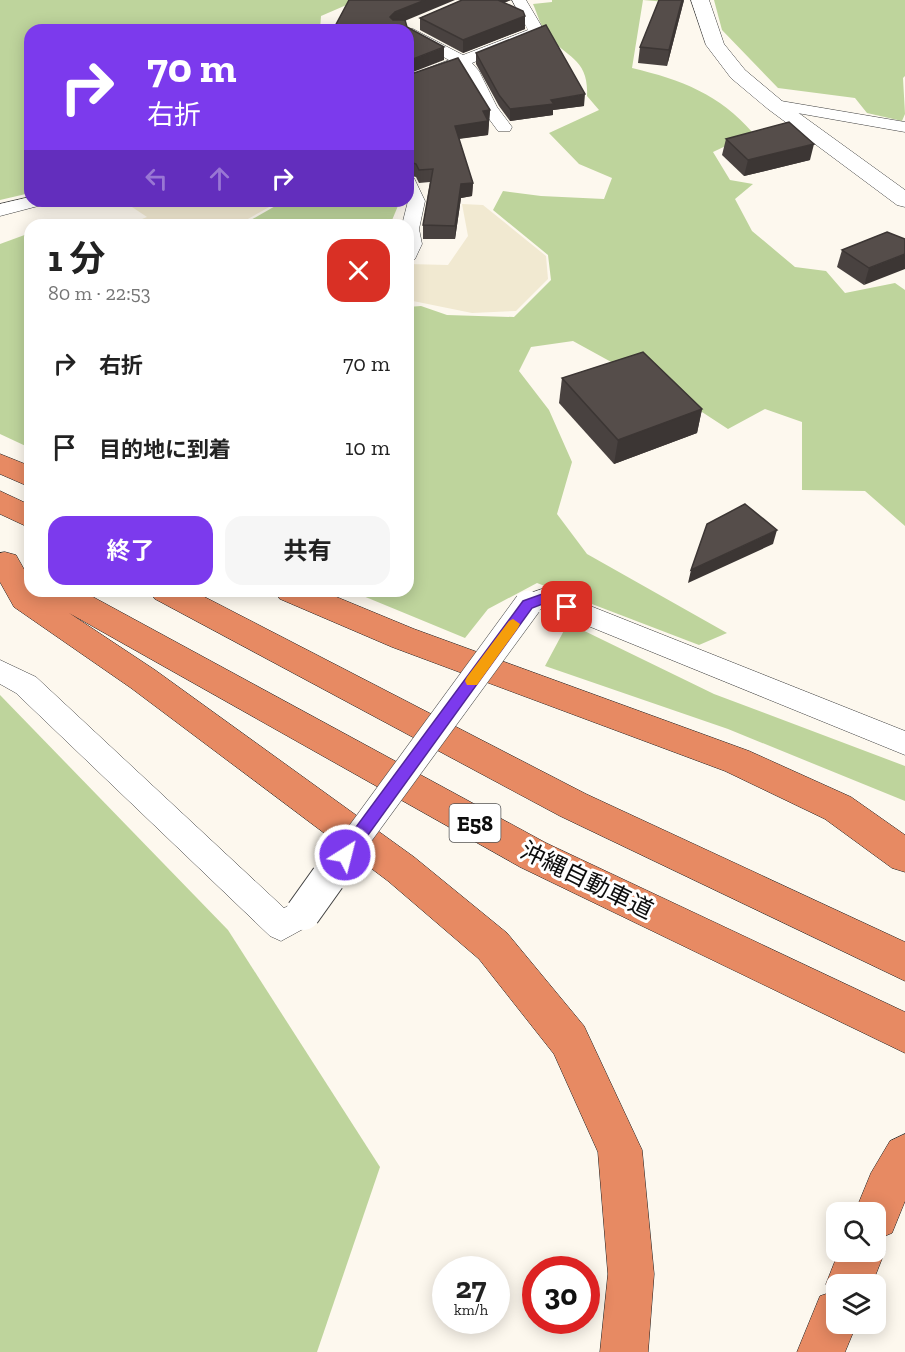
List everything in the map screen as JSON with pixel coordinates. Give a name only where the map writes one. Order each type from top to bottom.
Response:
[{"type":"highway","points":[[0,463],[24,474]]},
{"type":"highway","points":[[0,501],[24,515]]},
{"type":"highway","points":[[12,567],[24,597]]},
{"type":"highway","points":[[24,597],[143,679],[401,869],[493,946],[569,1040],[620,1150],[631,1274],[624,1352]]},
{"type":"highway","name":"沖縄自動車道","points":[[67,597],[533,855],[905,1033]]},
{"type":"highway","name":"E58","points":[[177,597],[573,805],[905,962]]},
{"type":"highway","points":[[305,597],[403,638],[737,761],[838,808],[905,856]]},
{"type":"highway","points":[[882,1202],[905,1156]]},
{"type":"highway","points":[[822,1352],[829,1334]]},
{"type":"street","points":[[414,80],[537,32],[519,0]]},
{"type":"street","points":[[700,0],[714,45],[724,60],[738,74],[775,105],[905,200]]},
{"type":"street","points":[[414,25],[424,20]]},
{"type":"street","points":[[414,35],[462,61],[471,71],[489,108],[504,127]]},
{"type":"street","points":[[775,105],[905,127]]},
{"type":"street","points":[[412,219],[416,201],[414,196]]},
{"type":"street","points":[[0,210],[24,204]]},
{"type":"street","points":[[0,671],[26,686],[281,926],[303,913],[528,604],[545,598],[905,743]]},
{"type":"shaded area","points":[[462,204],[483,205],[546,256],[548,279],[516,311],[472,313],[414,301],[414,264],[448,265],[468,236]]},
{"type":"shaded area","points":[[132,207],[269,207],[248,219],[142,219],[147,217]]},
{"type":"green space","points":[[0,0],[358,0],[321,16],[320,24],[24,24],[24,194],[0,200]]},
{"type":"green space","points":[[552,0],[643,0],[632,68],[667,78],[713,98],[753,133],[713,152],[730,180],[753,184],[735,199],[752,231],[795,267],[826,271],[845,293],[895,283],[905,290],[905,526],[865,491],[802,490],[802,422],[765,409],[728,429],[653,380],[624,369],[573,341],[531,347],[519,371],[549,410],[572,462],[557,514],[587,554],[727,633],[699,645],[537,583],[488,609],[465,638],[366,597],[414,597],[414,307],[421,306],[447,315],[514,317],[551,280],[548,255],[493,210],[503,191],[541,196],[604,199],[612,178],[579,164],[549,133],[599,110],[587,96],[587,84],[580,67],[547,35],[533,4],[552,2]]},
{"type":"green space","points":[[643,0],[677,0],[678,3]]},
{"type":"green space","points":[[714,0],[905,0],[905,76],[903,78],[905,114],[902,121],[867,113],[855,98],[778,88],[722,30]]},
{"type":"green space","points":[[274,207],[398,207],[392,219],[252,219]]},
{"type":"green space","points":[[24,235],[24,445],[0,434],[0,244]]},
{"type":"green space","points":[[568,623],[714,694],[905,766],[905,801],[728,729],[545,666]]},
{"type":"green space","points":[[0,695],[228,930],[380,1167],[317,1352],[0,1352]]},
{"type":"building","points":[[349,0],[425,0],[395,12],[390,17],[393,20],[405,20],[406,24],[336,24]]},
{"type":"building","points":[[462,0],[498,0],[523,11],[525,16],[463,40],[420,18]]},
{"type":"building","points":[[659,0],[682,0],[669,50],[640,47]]},
{"type":"building","points":[[546,25],[585,94],[551,100],[554,104],[510,109],[499,95],[476,53]]},
{"type":"building","points":[[414,31],[444,47],[414,59]]},
{"type":"building","points":[[458,58],[490,110],[483,111],[488,121],[455,126],[473,183],[461,184],[455,226],[423,225],[433,169],[419,170],[414,163],[414,73]]},
{"type":"building","points":[[789,122],[814,144],[748,160],[726,139]]},
{"type":"building","points":[[887,232],[905,239],[905,254],[869,268],[842,250]]},
{"type":"building","points":[[643,352],[702,409],[618,440],[562,378]]},
{"type":"building","points":[[745,504],[777,530],[691,570],[707,524]]},
{"type":"slow traffic","points":[[472,681],[513,624]]},
{"type":"route","points":[[345,855],[528,604],[545,598],[567,607]]}]
